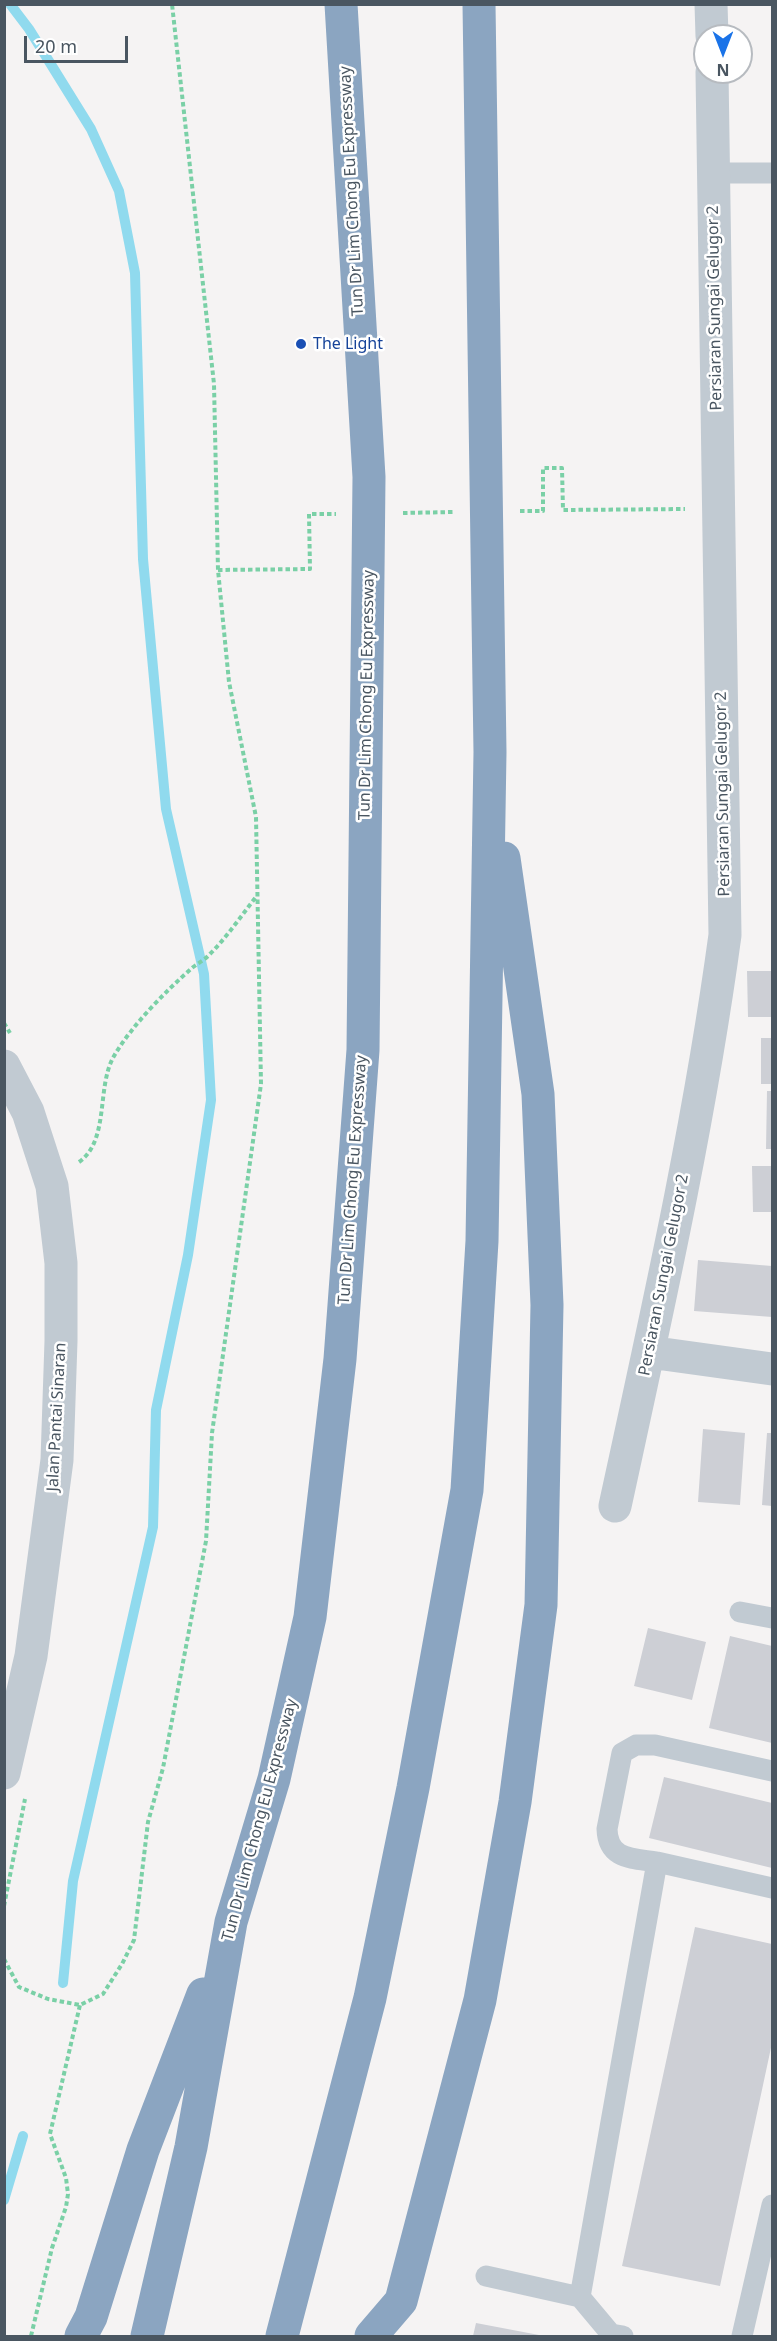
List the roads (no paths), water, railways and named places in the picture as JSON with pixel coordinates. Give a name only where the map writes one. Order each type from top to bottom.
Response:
[{"type":"highway","name":"Tun Dr Lim Chong Eu Expressway","points":[[147,2337],[190,2147],[231,1922],[273,1779],[310,1617],[340,1359],[363,1050],[369,477],[341,4]]},
{"type":"highway","points":[[282,2337],[370,1998],[413,1788],[467,1490],[482,1241],[490,752],[479,4]]},
{"type":"highway","points":[[371,2337],[401,2301],[480,2000],[515,1802],[541,1605],[547,1305],[537,1094],[490,752]]},
{"type":"highway","points":[[81,2337],[91,2318],[143,2150],[231,1922]]},
{"type":"highway","points":[[357,2337],[401,2301]]},
{"type":"street","points":[[711,4],[712,24]]},
{"type":"street","name":"Persiaran Sungai Gelugor 2","points":[[615,1506],[649,1352],[710,1042],[725,935],[712,84]]},
{"type":"street","name":"Jalan Pantai Sinaran","points":[[4,1773],[31,1656],[57,1460],[61,1341],[61,1263],[52,1186],[9,1054]]},
{"type":"street","points":[[649,1352],[772,1369]]},
{"type":"lane","points":[[713,173],[772,173]]},
{"type":"lane","points":[[740,1612],[772,1618]]},
{"type":"lane","points":[[772,1771],[655,1745],[636,1745],[622,1753],[607,1829],[607,1842],[614,1851],[626,1857],[772,1888]]},
{"type":"lane","points":[[580,2297],[657,1863]]},
{"type":"lane","points":[[742,2337],[772,2205]]},
{"type":"lane","points":[[486,2276],[580,2297],[615,2336]]},
{"type":"waterway","points":[[10,4],[29,29],[91,129],[119,191],[135,273],[143,559],[166,809],[204,974],[211,1100],[188,1255],[156,1410],[153,1527],[73,1881],[63,1983]]},
{"type":"waterway","points":[[4,2200],[23,2136]]},
{"type":"place","name":"The Light","points":[[301,344]]}]
